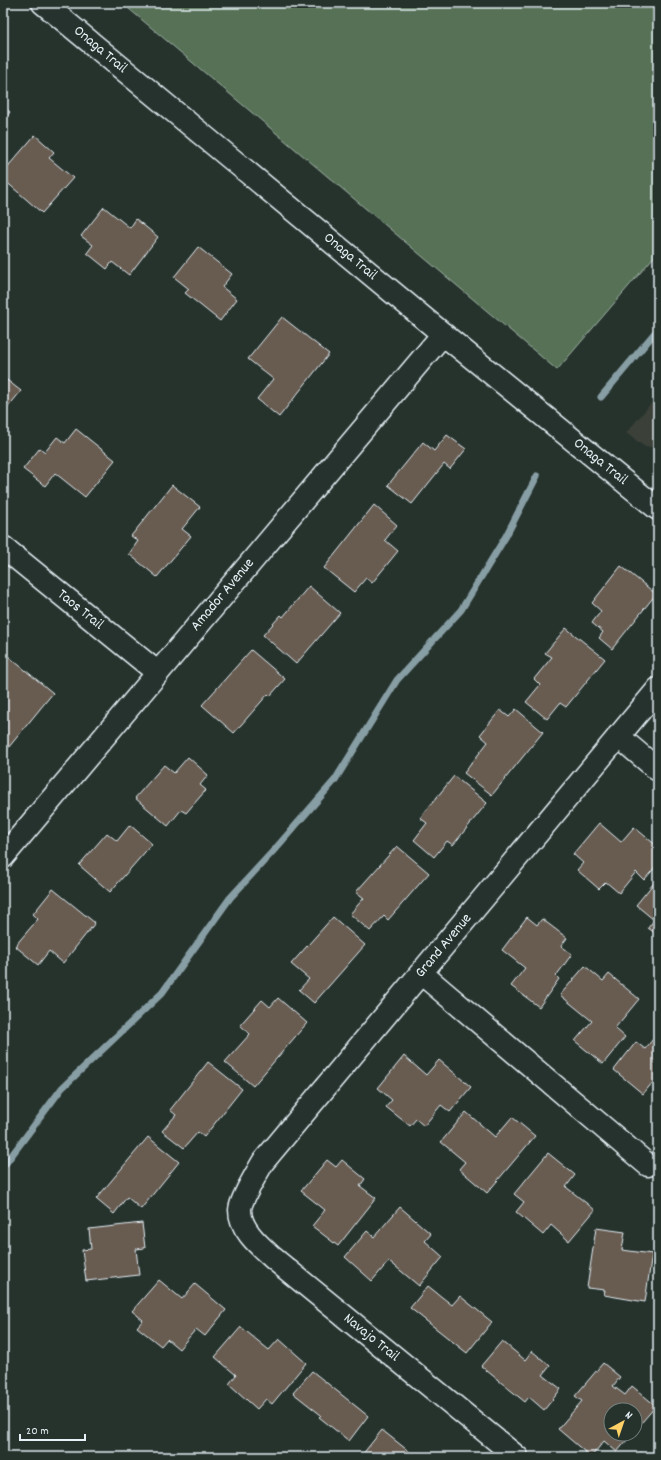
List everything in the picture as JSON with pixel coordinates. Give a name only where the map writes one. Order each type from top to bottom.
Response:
[{"type":"street","name":"Onaga Trail","points":[[43,3],[443,334],[658,509]]},
{"type":"street","name":"Amador Avenue","points":[[3,857],[443,334]]},
{"type":"street","name":"Taos Trail","points":[[3,547],[158,673]]},
{"type":"street","name":"Grand Avenue","points":[[240,1210],[249,1188],[263,1162],[658,689]]},
{"type":"street","points":[[618,736],[658,770]]},
{"type":"street","points":[[421,973],[648,1164]]},
{"type":"street","name":"Navajo Trail","points":[[240,1210],[244,1227],[252,1238],[273,1258],[517,1457]]},
{"type":"shaded area","points":[[658,395],[658,447],[645,447],[626,433]]},
{"type":"green space","points":[[122,3],[658,3],[658,252],[557,370]]},
{"type":"building","points":[[3,106],[10,112],[3,121]]},
{"type":"building","points":[[35,135],[54,152],[49,158],[73,178],[42,213],[3,179],[3,172]]},
{"type":"building","points":[[104,207],[130,228],[136,219],[158,237],[129,275],[112,262],[107,269],[87,253],[93,245],[81,236]]},
{"type":"building","points":[[198,247],[232,274],[222,287],[237,299],[220,321],[185,293],[189,289],[174,277]]},
{"type":"building","points":[[282,317],[329,354],[279,417],[257,399],[273,379],[248,359]]},
{"type":"building","points":[[3,377],[21,391],[3,413]]},
{"type":"building","points":[[76,429],[115,460],[85,497],[55,473],[45,486],[23,469],[40,448],[45,452],[57,437],[65,443]]},
{"type":"building","points":[[447,435],[466,449],[450,469],[444,464],[412,504],[388,485],[423,442],[434,451]]},
{"type":"building","points":[[172,485],[200,507],[182,529],[191,536],[157,577],[129,554],[138,541],[131,536]]},
{"type":"building","points":[[374,505],[397,525],[385,540],[398,551],[372,583],[366,578],[354,592],[324,568]]},
{"type":"building","points":[[621,566],[656,594],[612,649],[599,638],[603,632],[592,623],[601,611],[592,603]]},
{"type":"building","points":[[309,586],[340,613],[296,664],[263,635],[281,615],[283,617]]},
{"type":"building","points":[[566,628],[605,659],[566,707],[560,703],[547,719],[526,702],[540,685],[534,679],[552,657],[545,653]]},
{"type":"building","points":[[251,650],[285,679],[270,696],[268,694],[234,733],[202,705]]},
{"type":"building","points":[[3,652],[53,693],[4,753],[3,722],[6,717],[3,715]]},
{"type":"building","points":[[516,709],[543,732],[492,795],[464,773],[488,742],[480,735],[500,710],[509,717]]},
{"type":"building","points":[[188,757],[208,775],[200,785],[206,790],[186,813],[181,810],[168,826],[135,798],[164,765],[174,773]]},
{"type":"building","points":[[454,776],[487,803],[453,845],[447,841],[434,857],[414,840],[427,823],[420,818]]},
{"type":"building","points":[[599,823],[621,842],[634,827],[658,847],[658,864],[644,880],[636,872],[619,893],[606,882],[599,889],[577,870],[583,863],[573,854]]},
{"type":"building","points":[[130,825],[152,844],[110,892],[79,865],[107,833],[117,841]]},
{"type":"building","points":[[397,846],[429,873],[388,920],[384,916],[370,931],[350,914],[364,898],[356,892]]},
{"type":"building","points":[[658,878],[658,935],[648,928],[654,920],[636,905]]},
{"type":"building","points":[[53,889],[95,923],[63,963],[49,951],[38,965],[15,946],[38,919],[33,914]]},
{"type":"building","points":[[333,917],[365,945],[314,1003],[299,990],[309,979],[291,964]]},
{"type":"building","points":[[527,917],[537,925],[542,919],[567,938],[561,946],[572,954],[556,976],[559,979],[539,1007],[511,986],[525,968],[502,950]]},
{"type":"building","points":[[585,966],[603,981],[609,974],[639,999],[615,1028],[625,1037],[603,1064],[575,1041],[592,1021],[560,995]]},
{"type":"building","points":[[278,998],[307,1023],[253,1086],[225,1062],[250,1034],[240,1025],[262,1000],[270,1007]]},
{"type":"building","points":[[658,1033],[658,1076],[643,1094],[614,1070],[636,1042],[645,1049]]},
{"type":"building","points":[[404,1056],[426,1075],[439,1060],[471,1087],[450,1112],[441,1105],[424,1126],[416,1119],[410,1126],[386,1107],[392,1100],[378,1088]]},
{"type":"building","points":[[208,1062],[242,1089],[204,1137],[198,1132],[184,1148],[162,1131],[176,1115],[170,1110]]},
{"type":"building","points":[[466,1112],[495,1137],[512,1117],[535,1136],[487,1193],[459,1169],[465,1162],[441,1142]]},
{"type":"building","points":[[148,1137],[179,1162],[141,1209],[127,1197],[114,1214],[96,1199]]},
{"type":"building","points":[[548,1153],[575,1175],[566,1187],[595,1210],[569,1241],[551,1225],[543,1235],[516,1212],[524,1202],[514,1194]]},
{"type":"building","points":[[327,1160],[336,1167],[342,1160],[365,1179],[360,1186],[376,1198],[338,1246],[312,1226],[325,1210],[301,1191]]},
{"type":"building","points":[[400,1207],[431,1234],[425,1241],[443,1257],[419,1286],[389,1261],[372,1281],[345,1257],[367,1231],[374,1237]]},
{"type":"building","points":[[142,1223],[145,1248],[136,1249],[139,1275],[86,1281],[82,1250],[91,1249],[89,1229]]},
{"type":"building","points":[[596,1228],[625,1232],[622,1250],[652,1254],[645,1302],[604,1295],[605,1290],[587,1288]]},
{"type":"building","points":[[159,1280],[182,1299],[195,1284],[226,1310],[205,1336],[196,1329],[179,1349],[167,1339],[161,1346],[137,1327],[143,1320],[132,1311]]},
{"type":"building","points":[[428,1286],[452,1305],[460,1296],[492,1322],[467,1353],[410,1308]]},
{"type":"building","points":[[241,1327],[269,1350],[279,1339],[306,1363],[272,1404],[266,1399],[257,1409],[229,1384],[236,1375],[215,1357]]},
{"type":"building","points":[[502,1341],[525,1360],[532,1351],[550,1366],[543,1375],[561,1389],[544,1410],[529,1397],[525,1402],[481,1366]]},
{"type":"building","points":[[603,1363],[620,1377],[613,1386],[625,1395],[632,1386],[656,1406],[643,1421],[643,1402],[603,1402],[603,1442],[591,1457],[558,1429],[582,1401],[575,1396]]},
{"type":"building","points":[[312,1371],[368,1416],[349,1441],[319,1417],[321,1415],[293,1393]]},
{"type":"building","points":[[382,1430],[416,1457],[364,1457],[362,1455]]},
{"type":"building","points":[[605,1442],[625,1442],[617,1452]]},
{"type":"building","points":[[641,1452],[646,1457],[636,1457]]},
{"type":"waterway","points":[[601,397],[658,329]]},
{"type":"waterway","points":[[3,1167],[62,1088],[162,993],[230,898],[335,780],[397,680],[461,610],[506,536],[537,476]]}]
